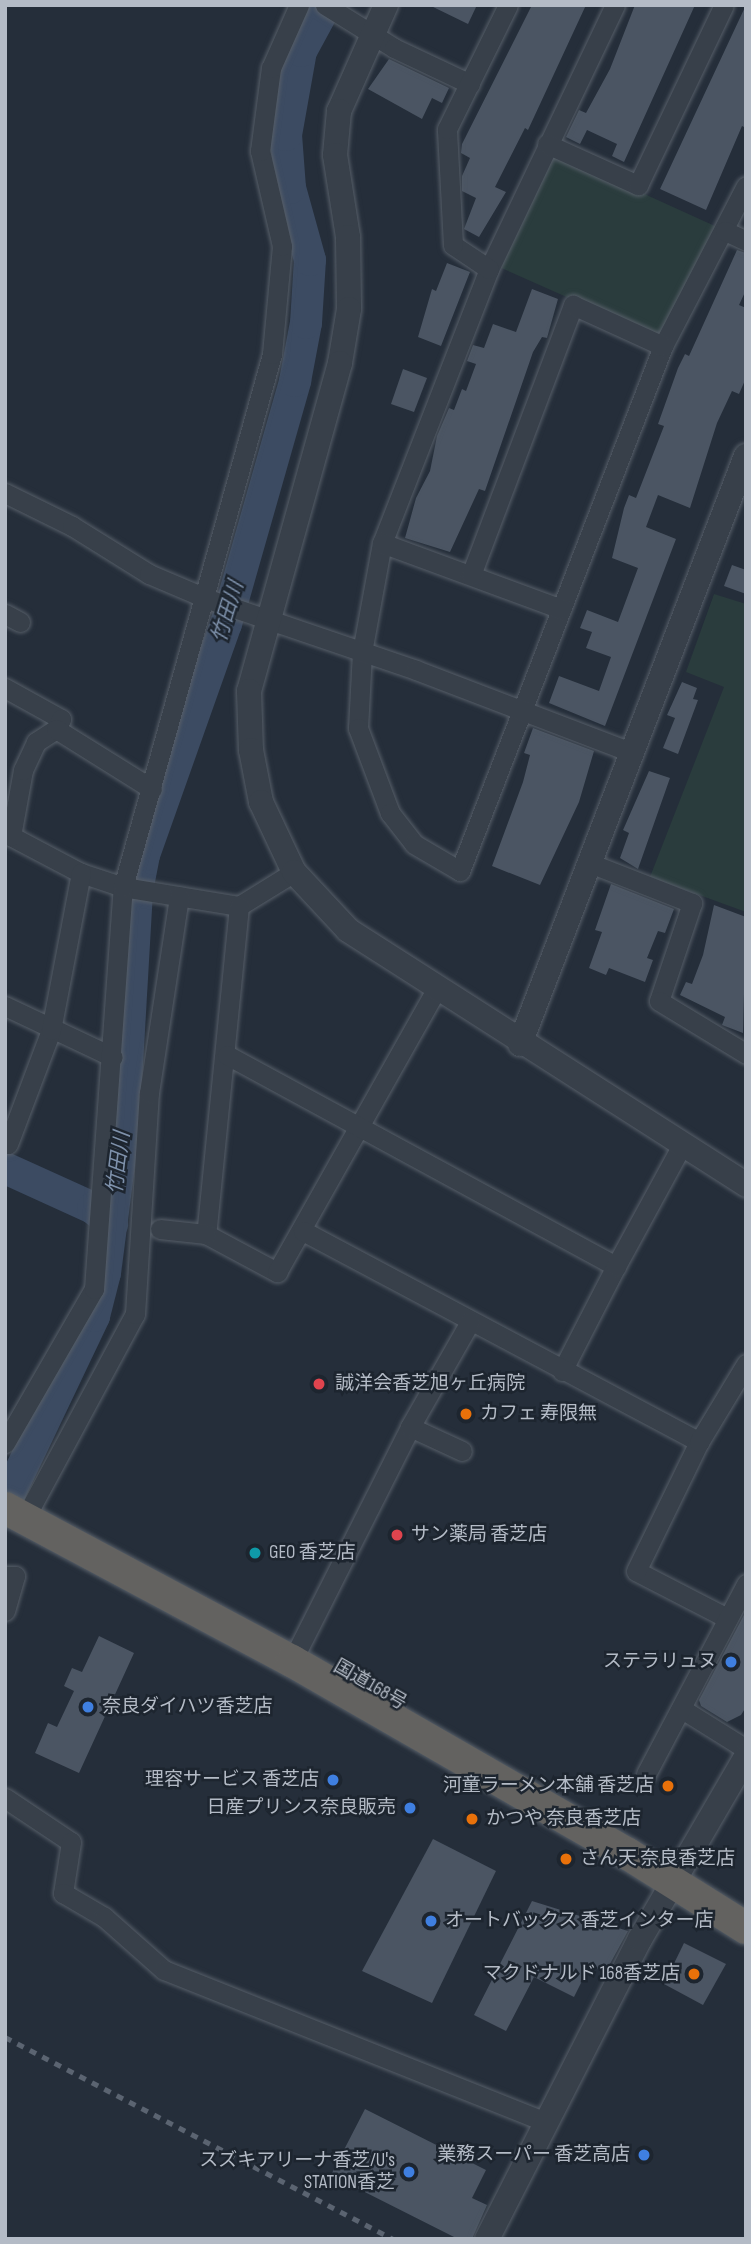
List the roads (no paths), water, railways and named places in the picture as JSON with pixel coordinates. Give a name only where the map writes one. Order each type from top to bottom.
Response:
[{"type":"highway","name":"国道168号","points":[[23,1517],[245,1614],[296,1653],[654,1846],[676,1882],[746,1928]]},
{"type":"street","points":[[5,1443],[94,1289],[126,888],[272,354],[282,246],[260,151],[271,68],[299,5]]},
{"type":"street","points":[[325,5],[371,34],[470,84]]},
{"type":"street","points":[[386,5],[347,86],[336,133],[337,179],[351,276],[340,363],[257,615],[249,691],[251,750],[261,802],[294,872],[348,930],[520,1044],[746,1185]]},
{"type":"street","points":[[489,269],[453,245],[447,129],[508,5]]},
{"type":"street","points":[[615,5],[489,269],[382,542],[362,652],[358,728],[390,813],[414,844],[460,871],[663,346],[725,232],[746,186]]},
{"type":"street","points":[[547,144],[638,185],[724,5]]},
{"type":"street","points":[[725,232],[746,241]]},
{"type":"street","points":[[471,575],[573,305],[663,346]]},
{"type":"street","points":[[520,1044],[628,751],[737,499],[746,456]]},
{"type":"street","points":[[5,493],[72,526],[149,574],[204,597],[522,709],[628,751]]},
{"type":"street","points":[[382,542],[561,609]]},
{"type":"street","points":[[5,688],[61,719],[56,729],[36,742],[23,770],[8,835],[81,873],[126,888],[239,906],[294,872]]},
{"type":"street","points":[[56,729],[152,789]]},
{"type":"street","points":[[587,862],[692,903],[659,1000],[746,1054]]},
{"type":"street","points":[[8,1144],[51,1030],[81,873]]},
{"type":"street","points":[[23,1517],[135,1314],[149,1093],[175,894]]},
{"type":"street","points":[[206,1234],[227,1055],[239,906]]},
{"type":"street","points":[[160,1229],[206,1234],[277,1272],[303,1231],[357,1126],[436,990]]},
{"type":"street","points":[[5,1006],[113,1057]]},
{"type":"street","points":[[227,1055],[616,1266]]},
{"type":"street","points":[[562,1371],[682,1145]]},
{"type":"street","points":[[303,1231],[699,1442]]},
{"type":"street","points":[[296,1653],[410,1427],[470,1322]]},
{"type":"street","points":[[727,1618],[636,1571],[699,1442],[746,1364]]},
{"type":"street","points":[[410,1427],[462,1451]]},
{"type":"street","points":[[5,1576],[15,1576],[5,1611]]},
{"type":"street","points":[[646,1774],[746,1584]]},
{"type":"street","points":[[682,1709],[746,1749]]},
{"type":"street","points":[[487,2239],[640,1939],[676,1882],[746,1757]]},
{"type":"street","points":[[5,1798],[71,1842],[63,1893],[104,1917],[164,1970],[548,2123]]},
{"type":"waterway","name":"竹田川","points":[[5,1503],[94,1316],[105,1273],[123,1134],[137,891],[144,855],[226,624],[295,381],[306,323],[310,260],[290,188],[286,135],[301,51],[326,5]]},
{"type":"waterway","name":"竹田川","points":[[5,1168],[93,1208],[112,1224]]},
{"type":"railway","points":[[5,2037],[393,2239]]},
{"type":"place","name":"誠洋会香芝旭ヶ丘病院","points":[[319,1384]]},
{"type":"place","name":"カフェ 寿限無","points":[[466,1414]]},
{"type":"place","name":"サン薬局 香芝店","points":[[397,1535]]},
{"type":"place","name":"GEO 香芝店","points":[[255,1553]]},
{"type":"place","name":"ステラリュヌ","points":[[731,1662]]},
{"type":"place","name":"奈良ダイハツ香芝店","points":[[88,1707]]},
{"type":"place","name":"理容サービス 香芝店","points":[[333,1780]]},
{"type":"place","name":"河童ラーメン本舗 香芝店","points":[[668,1786]]},
{"type":"place","name":"日産プリンス奈良販売","points":[[410,1808]]},
{"type":"place","name":"かつや 奈良香芝店","points":[[472,1819]]},
{"type":"place","name":"さん天 奈良香芝店","points":[[566,1859]]},
{"type":"place","name":"オートバックス 香芝インター店","points":[[431,1921]]},
{"type":"place","name":"マクドナルド 168香芝店","points":[[694,1974]]},
{"type":"place","name":"業務スーパー 香芝高店","points":[[644,2155]]},
{"type":"place","name":"スズキアリーナ香芝/U's STATION香芝","points":[[409,2172]]}]
